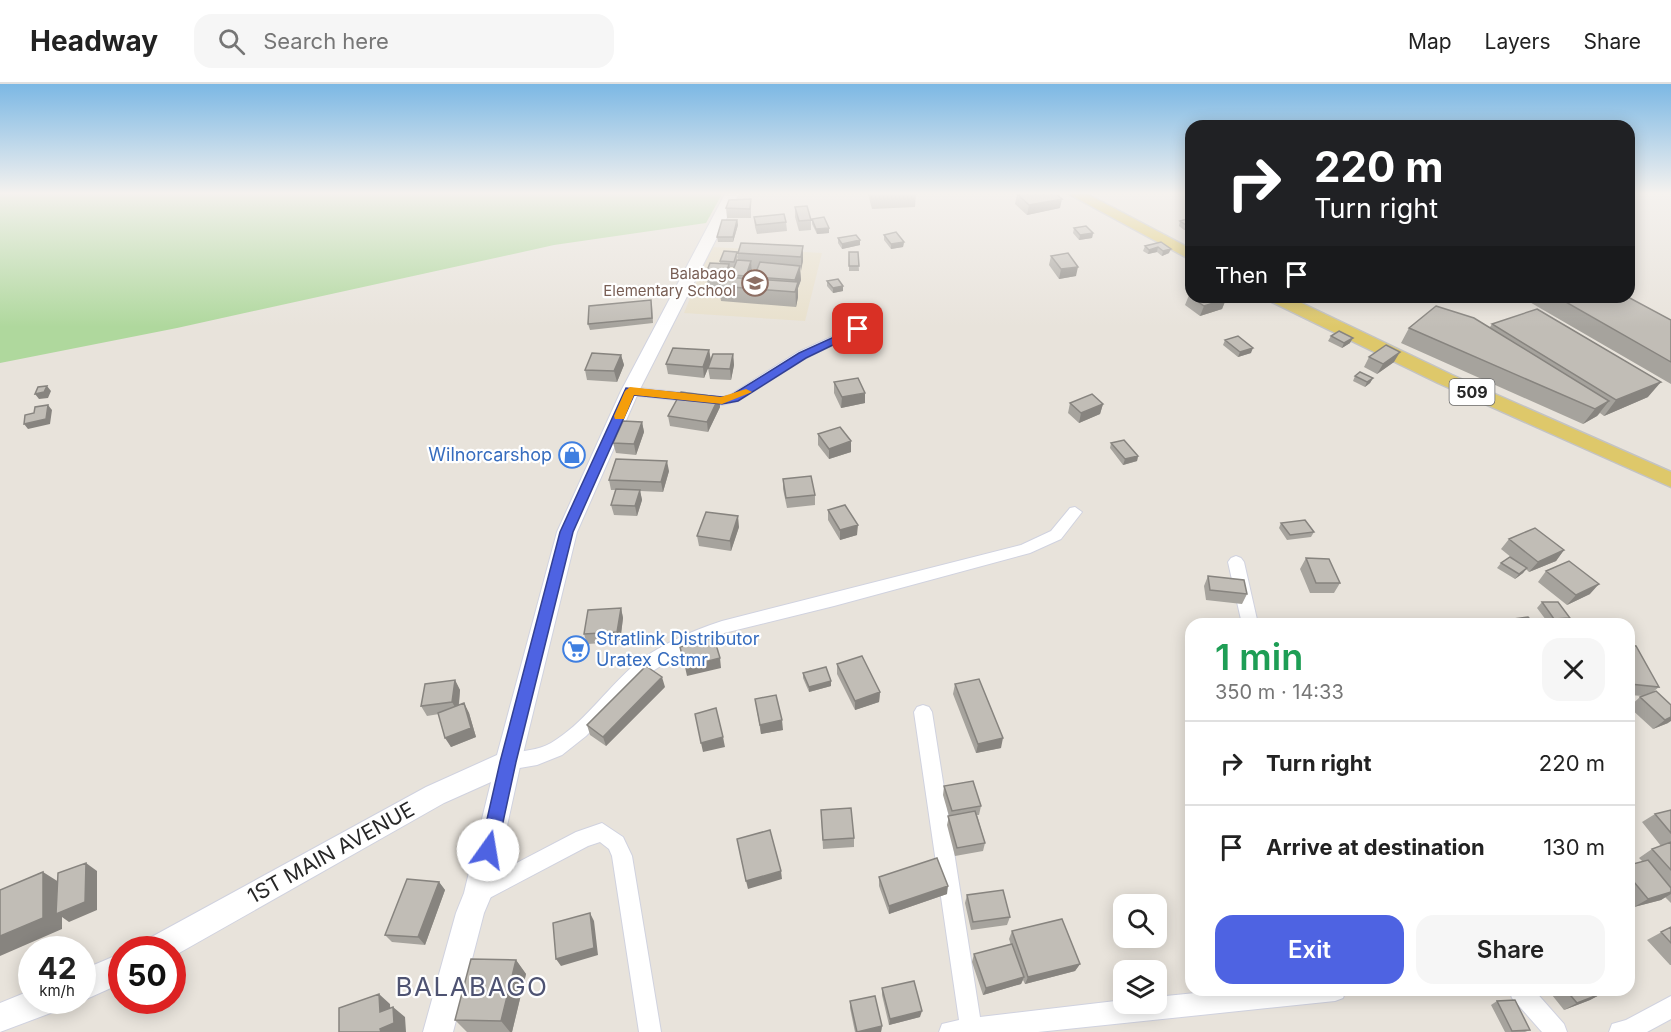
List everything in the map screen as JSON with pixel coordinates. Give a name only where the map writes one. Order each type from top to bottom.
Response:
[{"type":"main road","points":[[438,1032],[470,913],[478,894],[508,762],[567,532],[630,391],[709,238]]},
{"type":"main road","points":[[1159,238],[1185,252]]},
{"type":"main road","name":"509","points":[[1288,303],[1445,379],[1671,480]]},
{"type":"main road","name":"1ST MAIN AVENUE","points":[[181,936],[435,795],[508,762]]},
{"type":"main road","points":[[0,1018],[18,1011]]},
{"type":"street","points":[[630,391],[722,401],[734,398],[802,356],[858,329]]},
{"type":"street","points":[[508,762],[537,757],[556,749],[580,731],[639,671],[686,641],[722,627],[1025,549],[1056,535],[1075,512]]},
{"type":"street","points":[[1236,562],[1249,618]]},
{"type":"street","points":[[923,712],[961,1030],[1279,996]]},
{"type":"street","points":[[478,894],[583,838],[602,832],[616,843],[622,856],[650,1032]]},
{"type":"street","points":[[1525,996],[1556,1032]]},
{"type":"street","points":[[1620,1032],[1629,1030],[1671,1006]]},
{"type":"shaded area","name":"Balabago Elementary School","points":[[711,247],[822,253],[805,321],[684,313]]},
{"type":"green space","points":[[0,238],[601,238],[554,245],[177,328],[0,363]]},
{"type":"building","points":[[838,238],[860,240],[842,244]]},
{"type":"building","points":[[887,238],[901,238],[904,242],[891,244]]},
{"type":"building","points":[[1161,242],[1171,249],[1163,251],[1158,247],[1149,250],[1145,246]]},
{"type":"building","points":[[741,243],[803,246],[801,257],[738,253]]},
{"type":"building","points":[[724,251],[737,252],[734,262],[720,261]]},
{"type":"building","points":[[849,252],[858,252],[859,266],[849,266]]},
{"type":"building","points":[[1068,253],[1078,267],[1061,269],[1051,256]]},
{"type":"building","points":[[737,260],[751,261],[746,276],[731,275]]},
{"type":"building","points":[[760,262],[800,266],[795,280],[754,277]]},
{"type":"building","points":[[710,263],[729,264],[726,274],[706,273]]},
{"type":"building","points":[[723,277],[798,282],[795,292],[719,286]]},
{"type":"building","points":[[838,279],[843,286],[833,288],[827,281]]},
{"type":"building","points":[[651,300],[652,318],[588,324],[589,306]]},
{"type":"building","points":[[1635,301],[1671,320],[1671,362],[1568,303],[1635,303]]},
{"type":"building","points":[[1436,306],[1474,318],[1609,401],[1595,409],[1409,328]]},
{"type":"building","points":[[1537,309],[1661,382],[1616,400],[1492,324]]},
{"type":"building","points":[[1339,331],[1353,338],[1344,343],[1331,336]]},
{"type":"building","points":[[1238,336],[1253,348],[1240,352],[1225,340]]},
{"type":"building","points":[[1386,345],[1400,352],[1383,364],[1369,357]]},
{"type":"building","points":[[673,348],[709,350],[703,367],[666,364]]},
{"type":"building","points":[[592,353],[621,355],[614,371],[585,370]]},
{"type":"building","points":[[713,354],[733,354],[730,369],[708,368]]},
{"type":"building","points":[[1360,372],[1373,378],[1367,382],[1355,376]]},
{"type":"building","points":[[858,378],[865,393],[842,397],[834,382]]},
{"type":"building","points":[[47,386],[44,392],[35,394],[38,387]]},
{"type":"building","points":[[681,392],[719,397],[707,422],[668,416]]},
{"type":"building","points":[[1092,394],[1103,404],[1081,413],[1070,403]]},
{"type":"building","points":[[48,405],[46,419],[24,424],[25,415],[34,413],[35,407]]},
{"type":"building","points":[[623,421],[642,422],[634,444],[613,443]]},
{"type":"building","points":[[840,427],[851,441],[829,449],[818,434]]},
{"type":"building","points":[[1124,440],[1138,456],[1125,459],[1111,443]]},
{"type":"building","points":[[616,459],[667,461],[661,482],[609,480]]},
{"type":"building","points":[[811,476],[815,495],[786,498],[783,479]]},
{"type":"building","points":[[616,489],[640,490],[635,506],[611,505]]},
{"type":"building","points":[[845,505],[858,525],[840,530],[828,510]]},
{"type":"building","points":[[706,512],[738,516],[730,541],[697,536]]},
{"type":"building","points":[[1305,520],[1314,532],[1290,535],[1281,523]]},
{"type":"building","points":[[1535,528],[1564,550],[1538,562],[1509,539]]},
{"type":"building","points":[[1510,557],[1527,568],[1519,574],[1501,563]]},
{"type":"building","points":[[1306,558],[1329,559],[1340,583],[1316,583]]},
{"type":"building","points":[[1569,561],[1599,584],[1576,595],[1546,571]]},
{"type":"building","points":[[1208,576],[1244,580],[1247,594],[1210,590]]},
{"type":"building","points":[[1542,602],[1558,602],[1570,618],[1553,618]]},
{"type":"building","points":[[621,608],[617,632],[584,634],[588,610]]},
{"type":"building","points":[[714,638],[720,658],[685,667],[680,647]]},
{"type":"building","points":[[1635,646],[1636,646],[1659,687],[1635,685]]},
{"type":"building","points":[[862,656],[880,692],[855,701],[837,664]]},
{"type":"building","points":[[646,666],[662,677],[603,737],[587,725]]},
{"type":"building","points":[[826,667],[831,681],[809,687],[803,673]]},
{"type":"building","points":[[979,679],[1003,738],[978,744],[955,684]]},
{"type":"building","points":[[455,680],[452,702],[421,706],[425,684]]},
{"type":"building","points":[[1656,691],[1671,705],[1671,717],[1665,720],[1640,697]]},
{"type":"building","points":[[776,695],[782,720],[760,725],[755,699]]},
{"type":"building","points":[[464,703],[471,728],[445,738],[438,713]]},
{"type":"building","points":[[716,708],[723,737],[701,743],[695,714]]},
{"type":"building","points":[[973,781],[981,806],[952,811],[944,786]]},
{"type":"building","points":[[851,808],[854,838],[823,840],[821,810]]},
{"type":"building","points":[[1671,810],[1671,833],[1655,814]]},
{"type":"building","points":[[975,811],[985,843],[957,848],[948,816]]},
{"type":"building","points":[[770,830],[781,871],[746,881],[737,839]]},
{"type":"building","points":[[1671,842],[1671,870],[1652,849]]},
{"type":"building","points":[[937,858],[948,886],[889,906],[879,877]]},
{"type":"building","points":[[1648,860],[1671,888],[1671,892],[1648,899],[1635,883],[1635,863]]},
{"type":"building","points":[[86,863],[85,902],[56,914],[58,873]]},
{"type":"building","points":[[43,872],[43,918],[0,936],[0,890]]},
{"type":"building","points":[[407,879],[439,882],[418,937],[385,935]]},
{"type":"building","points":[[1003,890],[1010,917],[973,922],[967,895]]},
{"type":"building","points":[[590,913],[594,948],[556,959],[553,923]]},
{"type":"building","points":[[1062,919],[1080,964],[1028,977],[1012,931]]},
{"type":"building","points":[[1671,927],[1671,943],[1661,932]]},
{"type":"building","points":[[1012,944],[1024,977],[986,988],[974,954]]},
{"type":"building","points":[[471,959],[516,960],[501,1021],[455,1020]]},
{"type":"building","points":[[914,981],[922,1011],[890,1019],[882,988]]},
{"type":"building","points":[[379,994],[380,1012],[393,1007],[394,1023],[380,1029],[381,1032],[339,1032],[339,1008]]},
{"type":"building","points":[[875,996],[882,1026],[857,1032],[850,1001]]},
{"type":"building","points":[[1571,996],[1595,996],[1577,1003]]},
{"type":"building","points":[[1515,1000],[1530,1030],[1512,1031],[1497,1001]]},
{"type":"slow traffic","points":[[620,416],[630,391],[722,401],[746,392]]},
{"type":"place","name":"Balabago Elementary School","points":[[755,283]]},
{"type":"place","name":"Wilnorcarshop","points":[[572,455]]},
{"type":"place","name":"Stratlink Distributor Uratex Cstmr","points":[[576,649]]},
{"type":"district","name":"BALABAGO","points":[[472,987]]},
{"type":"route","points":[[488,850],[508,762],[567,532],[630,391],[722,401],[734,398],[744,394],[802,356],[858,329]]}]
